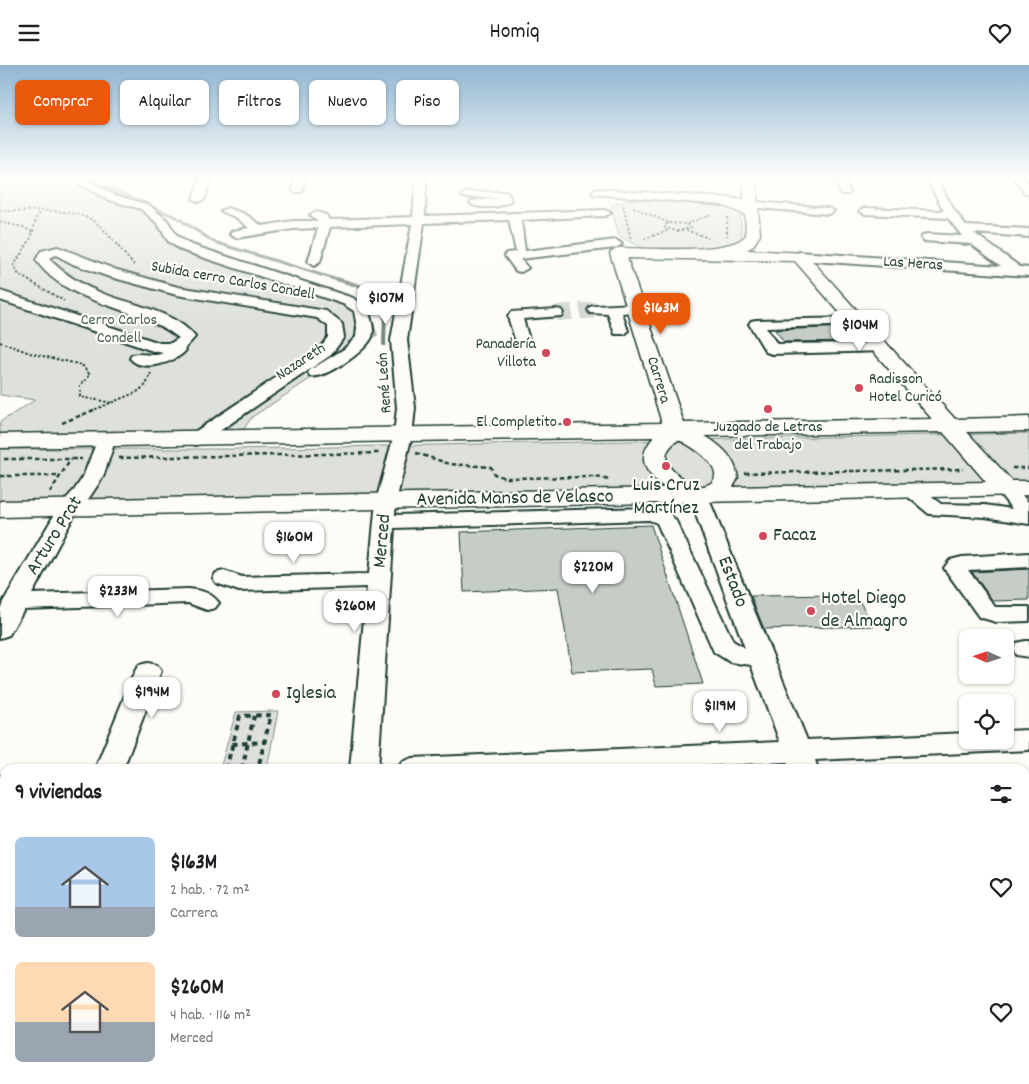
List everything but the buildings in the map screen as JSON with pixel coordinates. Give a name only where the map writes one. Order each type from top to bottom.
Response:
[{"type":"main road","points":[[750,227],[753,235],[773,247],[799,256],[948,425],[998,489]]},
{"type":"main road","name":"Las Heras","points":[[615,233],[650,252],[799,256]]},
{"type":"main road","name":"Carrera","points":[[615,233],[635,308],[670,418],[677,431]]},
{"type":"main road","points":[[710,253],[737,249],[750,243],[753,235]]},
{"type":"main road","points":[[0,441],[104,450],[204,439],[401,444],[677,431],[1029,424]]},
{"type":"main road","points":[[677,431],[713,451],[723,462],[726,478],[720,488],[698,492],[668,480],[662,474],[655,455],[659,446],[677,431]]},
{"type":"main road","name":"Avenida Manso de Velasco","points":[[0,509],[69,507],[385,511],[698,492],[998,489]]},
{"type":"street","points":[[166,227],[172,238],[185,247],[348,301],[361,309]]},
{"type":"street","points":[[255,227],[259,230]]},
{"type":"street","points":[[236,234],[297,227]]},
{"type":"street","points":[[314,262],[324,227]]},
{"type":"street","name":"René León","points":[[401,444],[407,400],[399,347],[418,227]]},
{"type":"street","points":[[520,249],[521,227]]},
{"type":"street","points":[[585,227],[615,233]]},
{"type":"street","name":"Carrera","points":[[612,227],[615,233]]},
{"type":"street","points":[[615,227],[615,233]]},
{"type":"street","points":[[960,227],[973,241],[1023,271],[1029,280]]},
{"type":"street","points":[[962,229],[1029,233]]},
{"type":"street","points":[[521,268],[511,256],[615,233]]},
{"type":"street","points":[[927,238],[973,241]]},
{"type":"street","name":"Subida cerro Carlos Condell","points":[[180,345],[186,341],[187,337],[167,322],[79,289],[51,271],[42,260],[45,254],[58,251],[78,261],[155,286],[177,291],[321,314],[335,324],[336,337],[325,352],[204,439]]},
{"type":"street","name":"Las Heras","points":[[799,256],[1023,271]]},
{"type":"street","points":[[0,295],[117,332],[147,344],[167,348],[180,345]]},
{"type":"street","points":[[595,310],[635,308]]},
{"type":"street","name":"Nazareth","points":[[204,439],[350,351],[364,337],[365,326],[361,309]]},
{"type":"street","points":[[614,309],[620,331]]},
{"type":"street","points":[[521,339],[516,315],[556,313]]},
{"type":"street","points":[[856,322],[756,324],[772,349],[879,348]]},
{"type":"street","points":[[138,358],[148,362],[159,361],[171,356],[178,350],[180,345]]},
{"type":"street","name":"Merced","points":[[364,764],[385,511],[401,444]]},
{"type":"street","name":"Arturo Prat","points":[[0,630],[69,507],[78,500],[104,450]]},
{"type":"street","points":[[998,489],[1029,517]]},
{"type":"street","points":[[998,489],[1029,517]]},
{"type":"street","name":"Estado","points":[[698,492],[800,760]]},
{"type":"street","points":[[385,511],[649,515],[662,517],[666,521],[723,646],[739,656],[761,657]]},
{"type":"street","points":[[1029,560],[962,563],[955,568],[987,612],[996,615],[1029,614]]},
{"type":"street","points":[[224,578],[239,584],[380,580]]},
{"type":"street","points":[[15,603],[188,596],[198,597],[207,603]]},
{"type":"street","points":[[111,764],[148,671]]},
{"type":"street","points":[[628,764],[800,760],[1029,741]]},
{"type":"path","points":[[33,232],[34,227]]},
{"type":"path","points":[[98,227],[155,286]]},
{"type":"path","points":[[617,227],[615,233],[682,231],[691,229],[691,227]]},
{"type":"path","points":[[665,227],[669,230]]},
{"type":"path","points":[[734,227],[727,245],[737,249]]},
{"type":"path","points":[[361,309],[382,302],[406,299]]},
{"type":"path","points":[[0,342],[30,353],[82,365],[90,375],[80,386],[80,397],[113,403]]},
{"type":"path","points":[[62,423],[137,392],[146,385],[151,371]]},
{"type":"path","points":[[0,459],[72,459],[104,450],[401,444],[452,464],[491,467],[499,477],[603,477],[614,482]]},
{"type":"path","points":[[49,493],[72,459]]},
{"type":"path","points":[[726,473],[998,489],[1029,468]]},
{"type":"path","points":[[0,476],[60,476]]},
{"type":"path","points":[[243,764],[254,715]]},
{"type":"path","points":[[227,764],[240,716],[271,715],[259,764]]},
{"type":"path","points":[[232,744],[264,742]]},
{"type":"green space","name":"Cerro Carlos Condell","points":[[0,227],[170,227],[182,242],[368,306],[377,335],[252,417],[239,436],[0,436],[0,422],[35,400],[0,395]]},
{"type":"green space","points":[[616,227],[741,227],[742,239],[719,249],[649,249],[639,247],[619,236]]},
{"type":"green space","points":[[1029,433],[1029,482],[0,503],[0,449],[233,449]]},
{"type":"green space","points":[[278,711],[268,764],[221,764],[236,712]]},
{"type":"waterway","points":[[191,227],[214,242],[341,281]]},
{"type":"waterway","points":[[337,279],[369,289],[381,300]]},
{"type":"waterway","points":[[382,305],[385,315],[384,344]]},
{"type":"tunnel","points":[[556,313],[595,310]]},
{"type":"place","name":"Panadería Villota","points":[[546,353]]},
{"type":"place","name":"Radisson Hotel Curicó","points":[[859,388]]},
{"type":"place","name":"Juzgado de Letras del Trabajo","points":[[768,409]]},
{"type":"place","name":"El Completito","points":[[567,422]]},
{"type":"place","name":"Luis Cruz Martínez","points":[[666,466]]},
{"type":"place","name":"Facaz","points":[[763,536]]},
{"type":"place","name":"Hotel Diego de Almagro","points":[[811,611]]},
{"type":"place","name":"Iglesia","points":[[276,694]]}]
